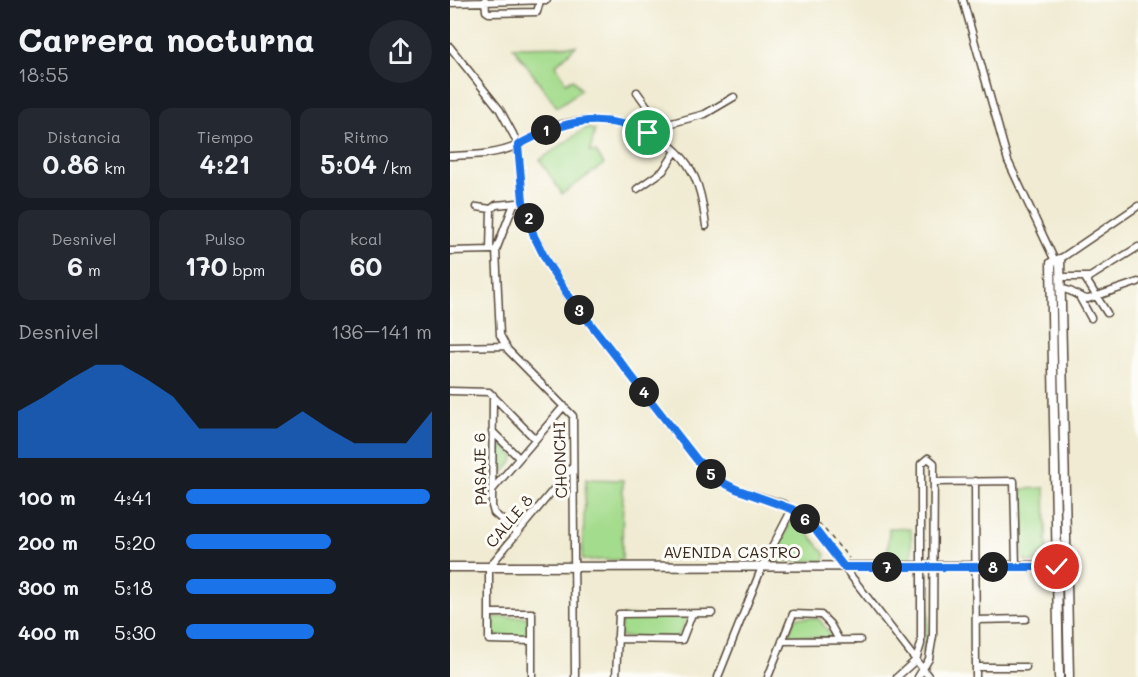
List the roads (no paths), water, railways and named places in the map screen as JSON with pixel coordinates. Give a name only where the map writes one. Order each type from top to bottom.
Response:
[{"type":"street","points":[[963,0],[1008,160],[1055,261],[1060,277],[1068,566],[1068,677]]},
{"type":"street","points":[[450,3],[485,1],[543,1],[537,12],[489,14],[485,1]]},
{"type":"street","points":[[450,48],[505,117],[518,145],[523,201],[531,214],[548,264],[568,295],[697,460],[720,481],[792,509],[810,523],[929,677]]},
{"type":"street","points":[[637,92],[662,126]]},
{"type":"street","points":[[655,137],[662,126],[698,116],[734,97]]},
{"type":"street","points":[[450,156],[493,153],[518,145],[552,127],[581,121],[625,125],[655,137],[676,151],[695,178],[706,226]]},
{"type":"street","points":[[637,189],[657,177],[676,151]]},
{"type":"street","points":[[477,207],[491,209],[498,205],[523,201]]},
{"type":"street","points":[[493,250],[514,204]]},
{"type":"street","points":[[1055,261],[1138,206]]},
{"type":"street","points":[[450,347],[504,346],[497,322],[491,209]]},
{"type":"street","points":[[1060,277],[1088,278],[1138,247]]},
{"type":"street","points":[[450,251],[493,250]]},
{"type":"street","points":[[1055,261],[1059,677]]},
{"type":"street","points":[[1088,278],[1107,313]]},
{"type":"street","points":[[1080,297],[1088,299],[1138,282]]},
{"type":"street","points":[[1061,290],[1072,290],[1080,297],[1091,318]]},
{"type":"street","name":"CHONCHI","points":[[504,346],[573,416],[576,568],[575,677]]},
{"type":"street","points":[[450,391],[484,391],[493,395],[535,439]]},
{"type":"street","name":"PASAJE 6","points":[[493,395],[494,513],[516,532]]},
{"type":"street","points":[[493,489],[564,406]]},
{"type":"street","points":[[492,431],[519,458]]},
{"type":"street","points":[[897,677],[916,660],[923,635],[921,464],[925,459],[933,460],[934,482],[933,636],[924,670],[918,677]]},
{"type":"street","name":"CALLE 8","points":[[489,567],[573,466]]},
{"type":"street","points":[[934,482],[1012,480],[1015,482],[1016,567]]},
{"type":"street","points":[[975,481],[976,677]]},
{"type":"street","points":[[718,677],[762,567],[792,509]]},
{"type":"street","name":"AVENIDA CASTRO","points":[[450,567],[1068,566]]},
{"type":"street","points":[[489,567],[489,640],[532,641]]},
{"type":"street","points":[[489,613],[532,613],[532,677]]},
{"type":"street","points":[[616,677],[619,614],[712,613]]},
{"type":"street","points":[[768,677],[793,614],[816,613],[827,620],[839,640]]},
{"type":"street","points":[[617,639],[682,640],[692,614]]},
{"type":"street","points":[[976,620],[1026,619]]},
{"type":"street","points":[[782,640],[860,640]]},
{"type":"street","points":[[976,667],[1026,668]]}]
